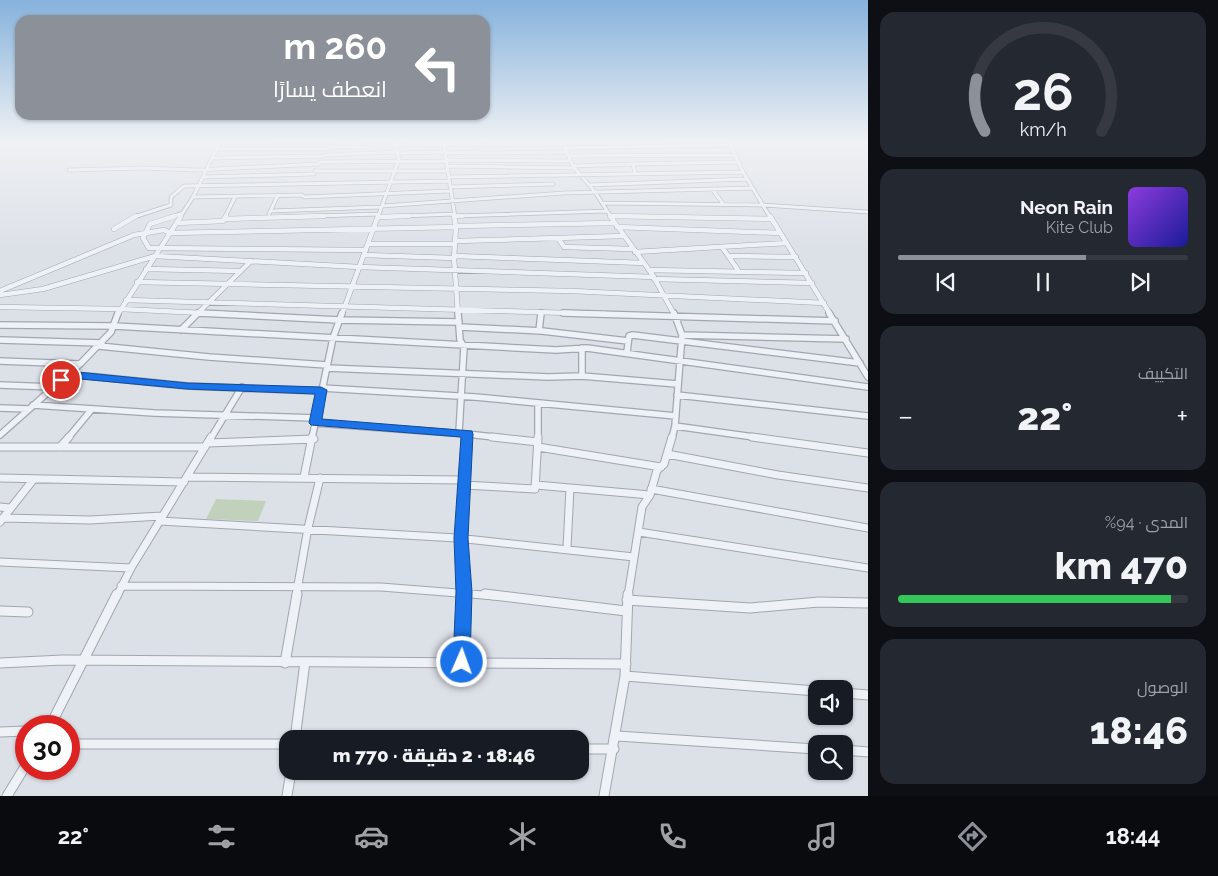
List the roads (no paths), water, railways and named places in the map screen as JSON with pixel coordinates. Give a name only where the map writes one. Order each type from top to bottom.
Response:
[{"type":"street","points":[[0,434],[100,344],[114,326],[120,308],[162,247],[204,177]]},
{"type":"street","points":[[302,195],[313,177]]},
{"type":"street","points":[[304,477],[314,439],[316,420],[333,338],[392,177]]},
{"type":"street","points":[[114,229],[137,215],[172,206],[171,197],[184,186],[531,177]]},
{"type":"street","points":[[582,177],[595,192],[623,236],[654,278],[675,317],[682,338],[675,426],[667,454],[661,467],[657,470],[650,492],[642,508],[627,600],[625,676],[614,749],[604,796]]},
{"type":"street","points":[[449,179],[456,227],[454,257],[457,270],[458,310],[464,373],[459,432]]},
{"type":"street","points":[[589,185],[747,179],[868,376]]},
{"type":"street","points":[[371,195],[373,182]]},
{"type":"street","points":[[193,197],[371,195],[553,184]]},
{"type":"street","points":[[270,211],[382,207],[595,192],[753,188]]},
{"type":"street","points":[[712,189],[724,204]]},
{"type":"street","points":[[267,218],[278,195]]},
{"type":"street","points":[[224,219],[235,197]]},
{"type":"street","points":[[602,203],[763,205],[868,212]]},
{"type":"street","points":[[183,213],[150,224],[143,238],[149,248],[365,252],[454,257],[644,262]]},
{"type":"street","points":[[177,222],[267,218],[609,213],[772,219]]},
{"type":"street","points":[[0,291],[134,235],[164,230],[170,233],[616,225],[780,233]]},
{"type":"street","points":[[368,244],[456,243],[623,236]]},
{"type":"street","points":[[558,238],[564,247],[634,251],[787,243]]},
{"type":"street","points":[[722,247],[738,270]]},
{"type":"street","points":[[0,295],[43,288],[155,256],[360,267],[812,283]]},
{"type":"street","points":[[730,256],[796,257]]},
{"type":"street","points":[[181,330],[230,284],[251,261]]},
{"type":"street","points":[[146,269],[242,271]]},
{"type":"street","points":[[649,270],[704,269],[806,273]]},
{"type":"street","points":[[704,269],[709,280]]},
{"type":"street","points":[[137,282],[458,289],[824,303]]},
{"type":"street","points":[[126,300],[208,304],[835,321]]},
{"type":"street","points":[[0,307],[120,308],[339,320],[460,324],[628,341]]},
{"type":"street","points":[[539,331],[541,313]]},
{"type":"street","points":[[0,325],[114,326],[556,350],[582,348],[627,352],[868,387]]},
{"type":"street","points":[[627,352],[629,336],[633,335],[682,338],[846,339]]},
{"type":"street","points":[[682,338],[860,363]]},
{"type":"street","points":[[0,340],[100,344],[208,357],[327,366],[464,373],[582,376],[677,384]]},
{"type":"street","points":[[582,348],[582,376]]},
{"type":"street","points":[[0,361],[80,364]]},
{"type":"street","points":[[67,374],[159,384],[462,396],[676,416]]},
{"type":"street","points":[[0,385],[54,387]]},
{"type":"street","points":[[56,715],[131,568],[242,387]]},
{"type":"street","points":[[677,395],[868,416]]},
{"type":"street","points":[[0,478],[33,480],[186,480],[304,477],[464,483],[533,490],[536,485],[538,403]]},
{"type":"street","points":[[0,408],[31,407],[163,414],[227,414],[459,432],[661,467]]},
{"type":"street","points":[[60,447],[92,409]]},
{"type":"street","points":[[675,426],[868,453]]},
{"type":"street","points":[[462,662],[464,592],[461,538],[467,434]]},
{"type":"street","points":[[0,448],[207,445],[314,439]]},
{"type":"street","points":[[667,454],[868,488]]},
{"type":"street","points":[[285,663],[297,586],[320,478]]},
{"type":"street","points":[[1,520],[33,480]]},
{"type":"street","points":[[536,485],[650,492],[868,528]]},
{"type":"street","points":[[567,548],[570,488]]},
{"type":"street","points":[[0,508],[10,508]]},
{"type":"street","points":[[1,520],[161,518],[461,538],[567,548],[634,557]]},
{"type":"street","points":[[639,532],[868,568]]},
{"type":"street","points":[[0,562],[131,568]]},
{"type":"street","points":[[121,586],[297,586],[464,592],[626,611]]},
{"type":"street","points":[[627,600],[750,608],[777,608],[819,602],[868,602]]},
{"type":"street","points":[[0,611],[28,612]]},
{"type":"street","points":[[0,663],[85,661],[626,664]]},
{"type":"street","points":[[296,730],[305,662]]},
{"type":"street","points":[[625,676],[808,690]]},
{"type":"street","points":[[853,694],[868,695]]},
{"type":"street","points":[[0,732],[15,731]]},
{"type":"street","points":[[616,736],[808,748]]},
{"type":"street","points":[[80,744],[279,744]]},
{"type":"street","points":[[589,749],[614,749]]},
{"type":"street","points":[[853,751],[868,752]]},
{"type":"street","points":[[7,796],[17,780]]},
{"type":"street","points":[[288,796],[290,780]]}]
